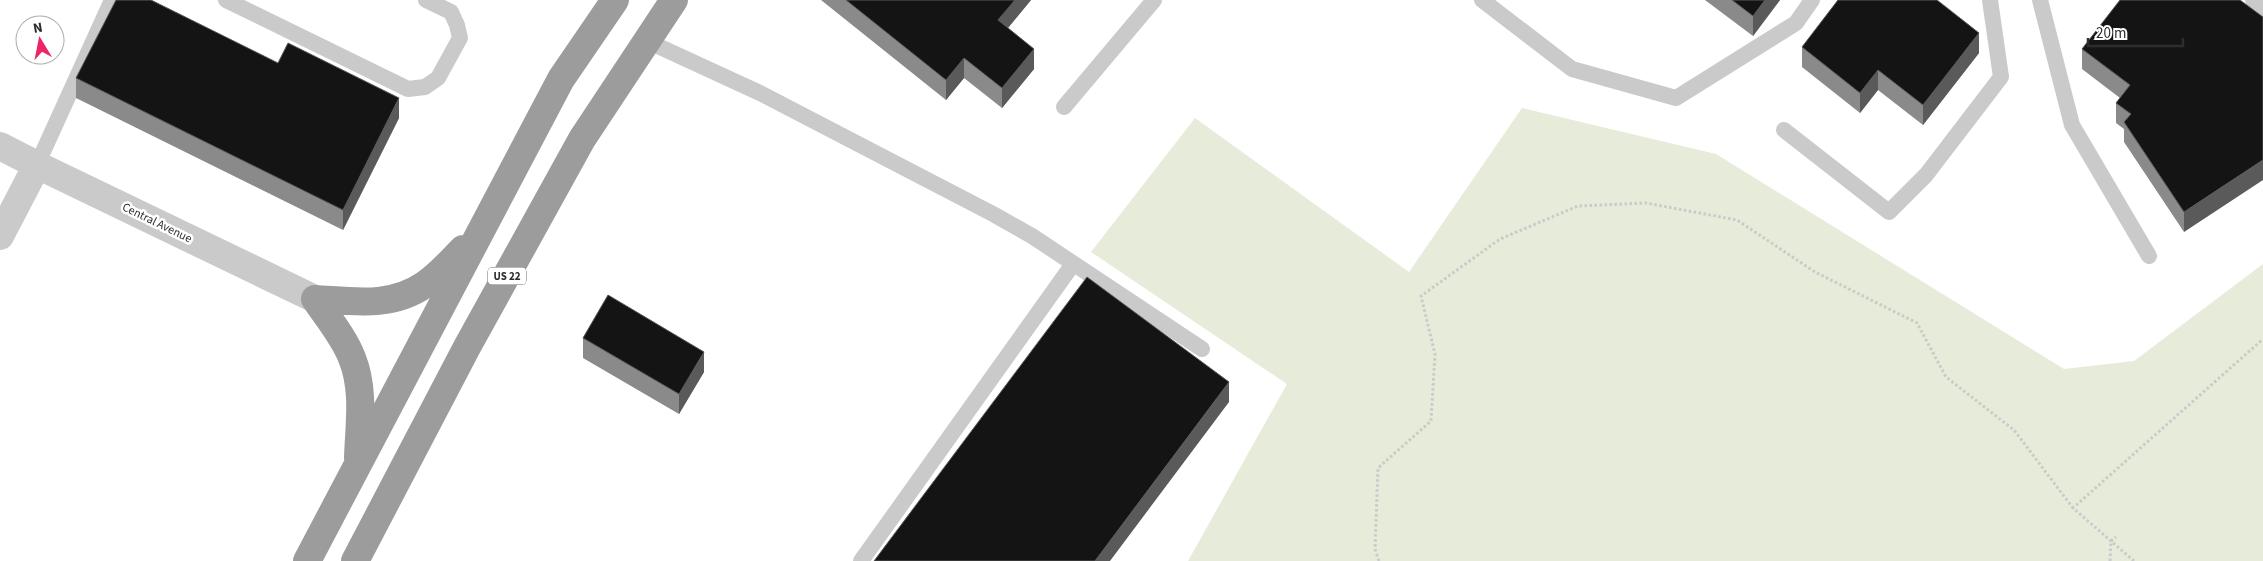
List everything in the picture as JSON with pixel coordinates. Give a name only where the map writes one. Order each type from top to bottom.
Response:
[{"type":"highway","points":[[307,561],[561,80],[615,0]]},
{"type":"highway","name":"US 22","points":[[355,561],[468,347],[578,148],[674,0]]},
{"type":"highway","points":[[315,299],[372,302],[392,299],[410,293],[425,285],[479,234]]},
{"type":"highway","points":[[315,299],[352,357],[358,376],[360,394],[358,464]]},
{"type":"street","name":"Central Avenue","points":[[0,146],[37,166],[315,299]]},
{"type":"street","points":[[0,236],[37,166]]},
{"type":"lane","points":[[37,166],[112,0]]},
{"type":"lane","points":[[226,0],[408,89],[424,87],[438,78],[460,38],[451,12],[426,0]]},
{"type":"lane","points":[[1064,107],[1154,0]]},
{"type":"lane","points":[[1482,0],[1572,69],[1676,98],[1796,23],[1812,0]]},
{"type":"lane","points":[[1784,130],[1889,212],[1926,175],[2001,77],[1990,0]]},
{"type":"lane","points":[[2040,0],[2072,125],[2149,256]]},
{"type":"lane","points":[[2253,0],[2263,8]]},
{"type":"lane","points":[[648,41],[762,94],[993,214],[1032,236],[1202,350]]},
{"type":"lane","points":[[861,561],[1073,264]]},
{"type":"path","points":[[1379,561],[1375,549],[1378,468],[1431,421],[1435,354],[1421,296],[1500,239],[1578,206],[1646,203],[1737,220],[1815,272],[1917,323],[1946,377],[2014,430],[2073,508],[2134,561]]},
{"type":"path","points":[[2073,508],[2263,339]]},
{"type":"path","points":[[2110,561],[2111,541],[2116,537]]},
{"type":"green space","points":[[1522,108],[1716,154],[2064,369],[2134,361],[2263,264],[2263,561],[1188,561],[1287,384],[1091,252],[1195,118],[1409,272]]},
{"type":"building","points":[[116,0],[151,0],[278,63],[288,43],[399,98],[343,210],[76,78]]},
{"type":"building","points":[[846,0],[1015,0],[998,20],[1034,49],[1002,88],[964,58],[946,80]]},
{"type":"building","points":[[1732,0],[1765,0],[1753,16]]},
{"type":"building","points":[[1838,0],[1937,0],[1979,33],[1923,105],[1878,70],[1860,93],[1802,47]]},
{"type":"building","points":[[2120,0],[2240,0],[2263,17],[2263,160],[2184,212],[2124,122],[2131,114],[2116,103],[2130,85],[2082,49]]},
{"type":"building","points":[[1087,277],[1229,382],[1095,561],[874,561]]},
{"type":"building","points":[[608,295],[704,352],[679,394],[583,338]]}]
